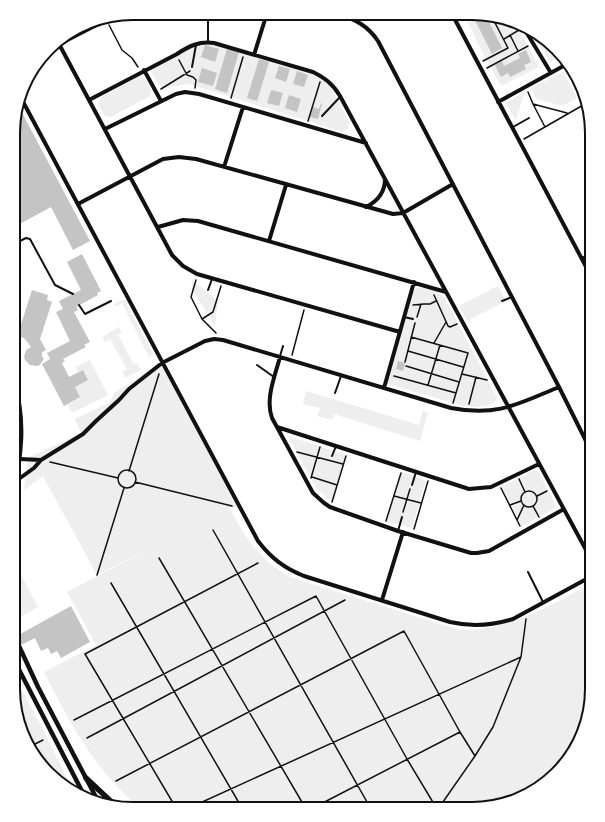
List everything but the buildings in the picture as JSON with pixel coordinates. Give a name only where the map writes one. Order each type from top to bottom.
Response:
[{"type":"main road","points":[[86,778],[108,799]]},
{"type":"street","points":[[254,55],[265,20]]},
{"type":"street","points":[[355,20],[368,29],[378,41],[512,296],[585,439]]},
{"type":"street","points":[[456,21],[585,265]]},
{"type":"street","points":[[529,36],[551,73]]},
{"type":"street","points":[[89,100],[196,43],[208,42],[313,72],[332,84],[366,143],[585,548]]},
{"type":"street","points":[[60,46],[176,259],[189,270],[197,274],[400,332]]},
{"type":"street","points":[[498,102],[563,66]]},
{"type":"street","points":[[143,71],[161,101]]},
{"type":"street","points":[[105,128],[180,93],[193,93],[366,143]]},
{"type":"street","points":[[24,104],[258,542],[278,563],[290,571],[304,576],[450,622],[475,626],[500,623],[513,619],[585,580]]},
{"type":"street","points":[[224,167],[243,107]]},
{"type":"street","points":[[78,204],[163,159],[171,158],[187,158],[224,167],[393,214],[403,213],[453,184]]},
{"type":"street","points":[[366,207],[371,205],[379,198],[384,188],[385,178]]},
{"type":"street","points":[[269,241],[286,185]]},
{"type":"street","points":[[158,227],[182,220],[198,220],[446,292]]},
{"type":"street","points":[[384,388],[414,282]]},
{"type":"street","points":[[20,479],[34,468],[41,460],[83,434],[129,389],[162,363],[205,341],[214,339],[223,340],[341,376],[451,408],[467,411],[491,411],[509,408],[559,387]]},
{"type":"street","points":[[280,357],[269,405],[272,418],[309,486],[318,498],[330,507],[398,531],[471,553],[489,551],[564,509]]},
{"type":"street","points":[[20,413],[22,437],[20,459],[41,460]]},
{"type":"street","points":[[276,426],[469,489],[483,489],[499,484],[539,464]]},
{"type":"street","points":[[382,600],[403,532]]},
{"type":"street","points":[[20,650],[95,795]]},
{"type":"street","points":[[20,672],[81,789]]},
{"type":"lane","points":[[208,21],[208,42]]},
{"type":"lane","points":[[192,67],[196,43]]},
{"type":"lane","points":[[322,116],[340,96]]},
{"type":"lane","points":[[512,128],[529,118]]},
{"type":"lane","points":[[20,241],[26,238],[30,239],[54,285],[73,294]]},
{"type":"lane","points":[[208,290],[212,278]]},
{"type":"lane","points":[[502,301],[512,296]]},
{"type":"lane","points":[[79,305],[85,314],[111,301]]},
{"type":"lane","points":[[404,317],[413,319]]},
{"type":"lane","points":[[280,357],[283,346]]},
{"type":"lane","points":[[257,365],[275,378]]},
{"type":"lane","points":[[335,393],[341,376]]},
{"type":"lane","points":[[332,456],[336,446]]},
{"type":"lane","points":[[412,485],[416,472]]},
{"type":"lane","points":[[398,531],[402,517]]},
{"type":"lane","points":[[528,572],[543,602]]},
{"type":"path","points":[[108,23],[122,50],[143,71]]},
{"type":"path","points":[[478,64],[508,48],[495,23]]},
{"type":"path","points":[[504,39],[518,30]]},
{"type":"path","points":[[510,35],[518,51]]},
{"type":"path","points":[[482,70],[533,43]]},
{"type":"path","points":[[230,103],[245,52]]},
{"type":"path","points":[[177,54],[187,75],[196,80],[193,93]]},
{"type":"path","points":[[156,92],[187,75],[192,67]]},
{"type":"path","points":[[306,126],[321,76]]},
{"type":"path","points":[[526,86],[533,104],[545,127]]},
{"type":"path","points":[[533,104],[568,114]]},
{"type":"path","points":[[519,142],[581,106]]},
{"type":"path","points":[[197,274],[191,297],[202,319],[223,340]]},
{"type":"path","points":[[202,319],[213,312],[222,281]]},
{"type":"path","points":[[431,287],[446,322],[450,327],[462,321]]},
{"type":"path","points":[[407,306],[430,304],[436,300]]},
{"type":"path","points":[[405,362],[421,304]]},
{"type":"path","points":[[291,361],[306,305]]},
{"type":"path","points":[[434,344],[446,322]]},
{"type":"path","points":[[411,337],[468,353],[451,408]]},
{"type":"path","points":[[428,385],[440,345]]},
{"type":"path","points":[[408,351],[464,367]]},
{"type":"path","points":[[129,471],[162,363]]},
{"type":"path","points":[[406,366],[459,382]]},
{"type":"path","points":[[388,374],[456,393]]},
{"type":"path","points":[[462,374],[495,383]]},
{"type":"path","points":[[467,411],[476,377]]},
{"type":"path","points":[[309,486],[321,441]]},
{"type":"path","points":[[289,450],[343,464]]},
{"type":"path","points":[[330,507],[348,450]]},
{"type":"path","points":[[41,460],[118,478]]},
{"type":"path","points":[[385,526],[403,468]]},
{"type":"path","points":[[129,471],[134,475],[135,482],[130,488],[124,488],[120,485],[118,478],[122,472],[129,471]]},
{"type":"path","points":[[517,476],[525,492]]},
{"type":"path","points":[[312,477],[337,485]]},
{"type":"path","points":[[412,535],[430,477]]},
{"type":"path","points":[[135,482],[240,508]]},
{"type":"path","points":[[499,484],[523,531]]},
{"type":"path","points":[[402,517],[412,485]]},
{"type":"path","points":[[98,575],[124,488]]},
{"type":"path","points":[[536,496],[552,488]]},
{"type":"path","points":[[532,491],[536,496],[537,502],[533,506],[528,507],[521,501],[522,495],[525,492],[532,491]]},
{"type":"path","points":[[394,496],[422,504]]},
{"type":"path","points":[[510,505],[521,501]]},
{"type":"path","points":[[517,520],[524,505]]},
{"type":"path","points":[[533,506],[542,521]]},
{"type":"path","points":[[213,530],[367,802]]},
{"type":"path","points":[[159,558],[302,802]]},
{"type":"path","points":[[172,802],[85,654],[258,563]]},
{"type":"path","points":[[112,583],[239,802]]},
{"type":"path","points":[[74,720],[316,596],[407,759],[433,802]]},
{"type":"path","points":[[87,738],[345,600]]},
{"type":"path","points":[[442,802],[475,756],[493,727],[521,657],[527,611]]},
{"type":"path","points":[[116,781],[404,632],[475,756]]},
{"type":"path","points":[[202,802],[521,657]]},
{"type":"path","points":[[322,802],[460,732]]},
{"type":"path","points":[[34,744],[43,740]]},
{"type":"shaded area","points":[[467,20],[487,21],[501,24],[520,31],[539,67],[501,86],[483,54]]},
{"type":"shaded area","points":[[207,41],[321,75],[328,82],[349,121],[348,129],[343,132],[189,84],[166,88],[160,86],[152,73],[153,68],[194,44]]},
{"type":"shaded area","points":[[537,41],[557,58],[550,62]]},
{"type":"shaded area","points":[[563,72],[577,98],[562,106],[537,99],[531,88]]},
{"type":"shaded area","points":[[140,76],[145,78],[151,90],[150,96],[111,117],[105,116],[98,104],[101,97]]},
{"type":"shaded area","points":[[525,91],[516,120],[506,103]]},
{"type":"shaded area","points":[[192,280],[218,301],[215,326],[192,289]]},
{"type":"shaded area","points":[[498,286],[506,301],[467,321],[459,306]]},
{"type":"shaded area","points":[[417,288],[432,290],[445,298],[497,398],[494,403],[487,406],[478,407],[464,406],[387,384],[413,291]]},
{"type":"shaded area","points":[[124,299],[153,354],[149,357],[122,303],[116,307],[114,304]]},
{"type":"shaded area","points":[[119,327],[122,332],[118,335],[134,365],[137,363],[141,370],[125,378],[122,372],[127,369],[110,339],[105,342],[102,337]]},
{"type":"shaded area","points":[[90,360],[108,395],[72,413],[67,404],[80,397],[75,387],[83,370],[78,372],[76,367]]},
{"type":"shaded area","points":[[162,363],[240,508],[229,507],[241,529],[254,547],[269,563],[290,577],[460,630],[496,626],[512,621],[545,608],[585,587],[585,696],[583,711],[573,739],[557,764],[535,783],[522,790],[501,798],[487,801],[133,802],[110,779],[85,745],[63,709],[44,672],[96,645],[67,592],[157,545],[97,575],[43,476],[24,490],[28,458],[81,433],[75,419],[110,402],[114,393]]},
{"type":"shaded area","points":[[306,391],[419,425],[423,411],[428,413],[420,441],[334,414],[332,420],[317,416],[320,408],[303,404]]},
{"type":"shaded area","points":[[288,436],[346,455],[332,502],[316,488]]},
{"type":"shaded area","points":[[534,470],[538,471],[556,506],[552,510],[522,526],[502,487]]},
{"type":"shaded area","points":[[402,472],[426,480],[412,528],[387,521]]},
{"type":"shaded area","points":[[20,572],[38,607],[20,617]]},
{"type":"shaded area","points":[[20,689],[44,731],[69,782],[53,769],[35,746],[24,718]]}]
